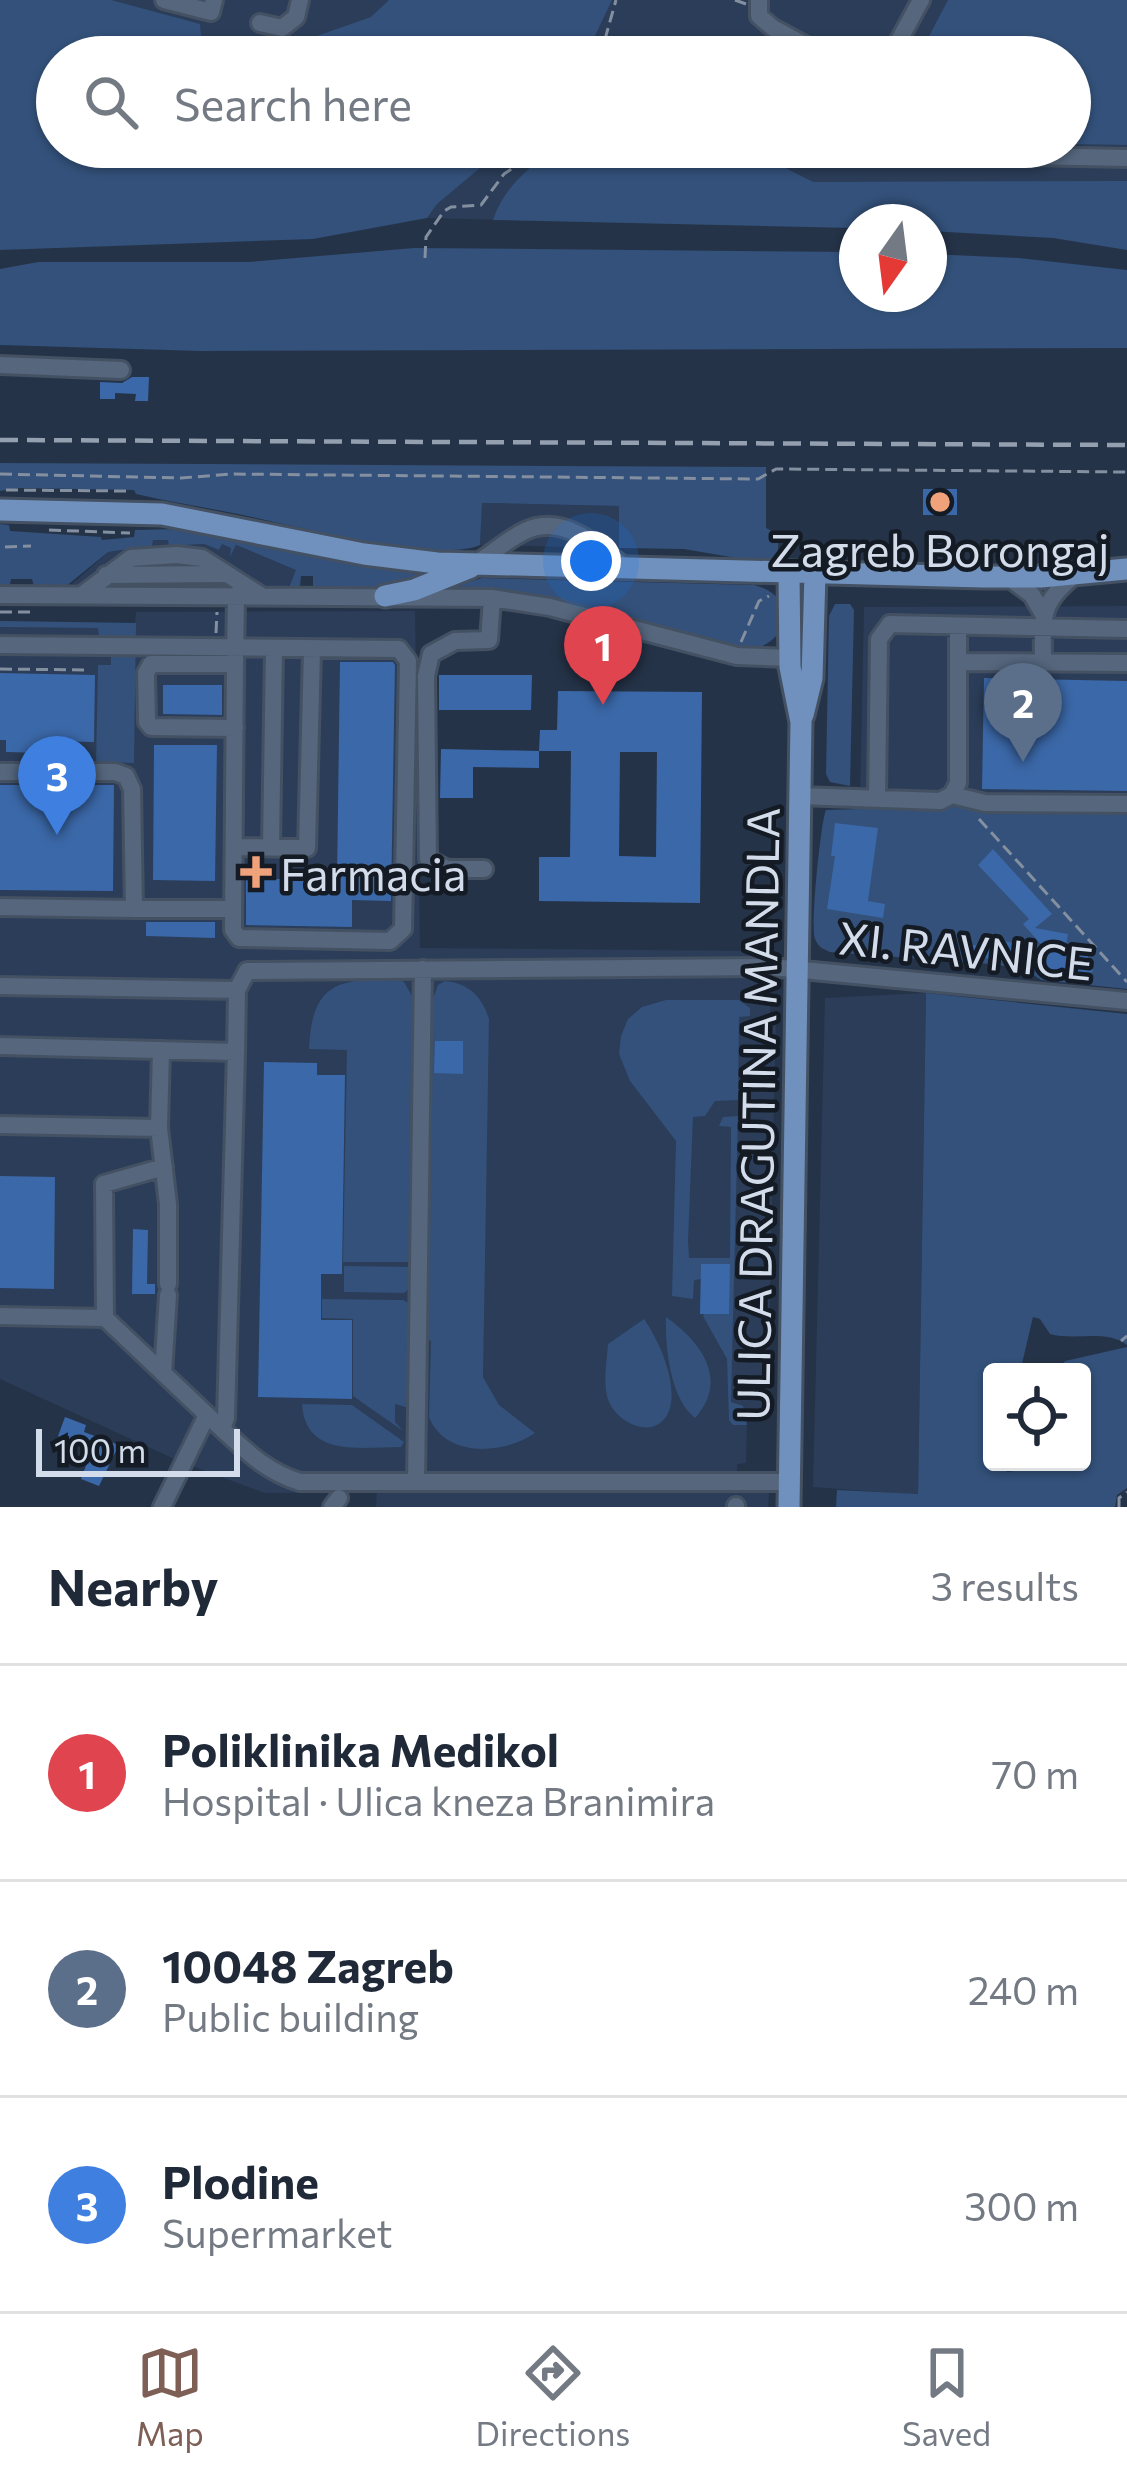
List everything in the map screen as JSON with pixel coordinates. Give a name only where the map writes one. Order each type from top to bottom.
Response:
[{"type":"main road","points":[[3,500],[162,514],[364,554],[476,564],[1008,577],[1127,568]]},
{"type":"main road","points":[[385,596],[440,581],[476,564]]},
{"type":"main road","name":"ULICA DRAGUTINA MANDLA","points":[[789,572],[789,658],[801,722],[789,1507]]},
{"type":"main road","name":"ULICA DRAGUTINA MANDLA","points":[[801,722],[812,678],[815,573]]},
{"type":"street","points":[[164,0],[211,12],[214,0]]},
{"type":"street","points":[[260,23],[282,28],[296,16],[300,0]]},
{"type":"street","points":[[759,0],[759,16],[788,36]]},
{"type":"street","points":[[902,36],[922,0]]},
{"type":"street","points":[[1091,157],[1127,158]]},
{"type":"street","points":[[0,365],[121,370]]},
{"type":"street","points":[[476,564],[526,530],[557,527],[586,536],[627,568]]},
{"type":"street","points":[[82,595],[111,570],[222,570],[261,596]]},
{"type":"street","points":[[1043,663],[1043,621],[1052,595],[1076,574]]},
{"type":"street","points":[[1008,577],[1032,595],[1043,621]]},
{"type":"street","points":[[0,595],[493,598],[534,603],[737,656],[789,658]]},
{"type":"street","points":[[235,728],[151,727],[146,722],[146,673],[152,664],[235,657],[274,649],[399,649],[408,661],[403,929],[390,941],[239,938],[233,930],[235,728],[235,657],[236,596]]},
{"type":"street","points":[[484,869],[447,869],[428,859],[426,676],[431,654],[455,641],[489,640],[493,598]]},
{"type":"street","points":[[877,798],[881,632],[890,624],[1043,621],[1127,629]]},
{"type":"street","points":[[800,796],[940,801],[952,795],[958,783],[958,626]]},
{"type":"street","points":[[0,646],[235,657]]},
{"type":"street","points":[[271,847],[274,649]]},
{"type":"street","points":[[234,847],[308,848],[312,650]]},
{"type":"street","points":[[958,662],[1127,663]]},
{"type":"street","points":[[0,772],[115,772],[126,776],[132,789],[134,909]]},
{"type":"street","points":[[952,795],[974,802],[1127,804]]},
{"type":"street","points":[[0,907],[233,909]]},
{"type":"street","points":[[416,1482],[423,969]]},
{"type":"street","name":"XI. RAVNICE","points":[[237,990],[248,971],[797,969],[1127,1001]]},
{"type":"street","points":[[0,986],[237,990],[222,1430]]},
{"type":"street","points":[[0,1046],[236,1052]]},
{"type":"street","points":[[160,1050],[159,1128],[168,1204],[163,1373]]},
{"type":"street","points":[[0,1125],[159,1128]]},
{"type":"street","points":[[105,1318],[104,1184],[164,1167]]},
{"type":"street","points":[[0,1316],[105,1318],[259,1463],[299,1482],[790,1482]]},
{"type":"street","points":[[162,1507],[207,1415]]},
{"type":"path","points":[[605,36],[616,0]]},
{"type":"path","points":[[424,258],[426,237],[444,211],[481,206],[513,168]]},
{"type":"path","points":[[0,474],[758,479],[776,469],[1127,472]]},
{"type":"path","points":[[969,478],[970,470]]},
{"type":"path","points":[[3,500],[128,491]]},
{"type":"path","points":[[46,530],[130,533]]},
{"type":"path","points":[[5,547],[31,547]]},
{"type":"path","points":[[739,650],[759,601],[777,596]]},
{"type":"path","points":[[216,641],[217,605]]},
{"type":"path","points":[[0,612],[30,612]]},
{"type":"path","points":[[0,669],[88,670]]},
{"type":"path","points":[[974,802],[979,819],[1127,982]]},
{"type":"path","points":[[1121,1341],[1127,1336]]},
{"type":"path","points":[[1119,1507],[1119,1498],[1127,1492]]},
{"type":"shaded area","points":[[0,0],[1127,0],[1127,234],[947,223],[947,204],[839,204],[839,228],[427,218],[7,194]]},
{"type":"shaded area","points":[[0,0],[111,0],[200,24],[201,36],[36,36],[36,168],[480,168],[427,218],[313,239],[0,250]]},
{"type":"shaded area","points":[[389,0],[612,0],[595,36],[317,36],[371,17]]},
{"type":"shaded area","points":[[948,0],[1127,0],[1127,145],[1091,144],[1091,36],[929,36]]},
{"type":"shaded area","points":[[530,168],[786,168],[813,182],[1127,181],[1127,250],[1053,238],[947,232],[947,204],[839,204],[839,228],[493,220],[510,189]]},
{"type":"shaded area","points":[[414,248],[839,252],[839,312],[947,312],[947,255],[1019,258],[1127,270],[1127,348],[201,351],[0,345],[0,269],[38,262],[249,262]]},
{"type":"shaded area","points":[[0,463],[766,467],[766,528],[779,535],[777,561],[684,549],[619,548],[619,506],[482,503],[480,545],[432,550],[325,533],[134,490],[0,491]]},
{"type":"shaded area","points":[[481,503],[620,506],[619,548],[480,545]]},
{"type":"shaded area","points":[[0,524],[9,525],[10,531],[102,540],[134,537],[135,530],[177,529],[427,576],[381,589],[306,589],[313,587],[313,576],[301,576],[300,587],[289,587],[296,570],[236,545],[230,557],[231,548],[222,544],[219,550],[204,544],[169,546],[168,540],[153,540],[152,546],[108,552],[65,587],[34,587],[32,579],[11,579],[10,585],[0,587]]},
{"type":"shaded area","points":[[152,540],[169,540],[170,546],[205,544],[219,550],[222,543],[231,548],[236,545],[297,570],[287,589],[72,584],[108,552],[139,549]]},
{"type":"shaded area","points":[[482,578],[754,585],[779,600],[784,620],[772,640],[745,651],[445,589]]},
{"type":"shaded area","points":[[835,604],[850,604],[854,610],[850,786],[830,782],[826,774],[829,616]]},
{"type":"shaded area","points":[[1127,606],[1127,809],[860,805],[864,607]]},
{"type":"shaded area","points":[[415,611],[420,948],[771,951],[770,1017],[776,1017],[767,1419],[747,1419],[746,1463],[737,1464],[738,1493],[769,1493],[768,1507],[376,1507],[377,1492],[265,1493],[181,1462],[0,1379],[0,621],[135,623],[136,612]]},
{"type":"shaded area","points":[[0,621],[136,623],[134,763],[96,762],[98,665],[111,665],[111,638],[99,637],[98,628],[0,627]]},
{"type":"shaded area","points":[[860,805],[1127,809],[1127,989],[1041,980],[1025,969],[991,964],[830,952],[821,947],[815,939],[814,916],[826,810],[859,809]]},
{"type":"shaded area","points":[[397,979],[415,1001],[413,1262],[343,1262],[347,1050],[309,1049],[311,1027],[323,997],[332,989],[344,983]]},
{"type":"shaded area","points":[[445,981],[473,992],[489,1019],[483,1377],[499,1405],[535,1433],[492,1448],[476,1449],[448,1440],[429,1417],[431,1341],[424,1337],[432,1001],[438,985]]},
{"type":"shaded area","points":[[926,993],[918,1495],[813,1487],[825,998]]},
{"type":"shaded area","points":[[926,993],[1127,1014],[1127,1345],[1100,1336],[1050,1334],[1033,1317],[1022,1363],[983,1363],[983,1471],[1091,1471],[1091,1363],[1064,1363],[1127,1347],[1127,1488],[1117,1495],[1115,1507],[836,1507],[837,1490],[918,1494]]},
{"type":"shaded area","points":[[666,1000],[739,1000],[750,1008],[750,1016],[739,1017],[738,1100],[715,1101],[705,1116],[693,1117],[688,1241],[689,1258],[730,1258],[731,1127],[719,1126],[723,1117],[738,1116],[731,1402],[743,1406],[747,1425],[733,1425],[729,1420],[727,1359],[703,1316],[730,1265],[701,1264],[693,1299],[672,1296],[676,1141],[630,1081],[619,1054],[628,1019],[642,1007]]},
{"type":"shaded area","points":[[344,1266],[413,1267],[413,1286],[404,1293],[344,1292]]},
{"type":"shaded area","points":[[322,1299],[403,1300],[412,1305],[409,1408],[395,1404],[395,1422],[403,1431],[353,1396],[353,1319],[322,1318]]},
{"type":"shaded area","points":[[666,1317],[690,1337],[710,1375],[710,1389],[695,1418],[675,1385]]},
{"type":"shaded area","points":[[644,1319],[661,1350],[671,1389],[669,1411],[663,1420],[647,1427],[629,1423],[614,1410],[605,1381],[608,1344]]},
{"type":"shaded area","points":[[302,1404],[352,1405],[404,1442],[401,1447],[369,1448],[324,1441],[305,1421]]},
{"type":"building","points":[[132,377],[149,377],[148,401],[135,401],[136,394],[115,393],[115,399],[100,399],[100,382],[122,383]]},
{"type":"building","name":"Zagreb Borongaj","points":[[923,489],[957,489],[957,515],[923,515]]},
{"type":"building","points":[[340,662],[395,665],[391,901],[352,900],[352,927],[246,925],[246,879],[337,879]]},
{"type":"building","points":[[0,673],[95,675],[94,742],[47,741],[46,753],[6,752],[6,740],[0,740]]},
{"type":"building","points":[[439,675],[532,675],[531,710],[439,710]]},
{"type":"building","points":[[984,678],[1127,681],[1127,791],[982,789]]},
{"type":"building","points":[[163,685],[222,685],[222,715],[163,714]]},
{"type":"building","points":[[558,691],[702,692],[700,903],[539,901],[539,857],[570,857],[571,751],[539,751],[540,730],[557,730]],"holes":[[[620,752],[657,752],[656,857],[619,856]]]},
{"type":"building","points":[[154,745],[217,745],[215,881],[153,880]]},
{"type":"building","points":[[441,749],[539,751],[539,768],[473,767],[473,798],[440,798]]},
{"type":"building","points":[[0,785],[114,785],[113,891],[0,890]]},
{"type":"building","points":[[835,823],[878,828],[868,901],[885,904],[883,918],[827,909]]},
{"type":"building","points":[[993,849],[1052,914],[1035,928],[1068,934],[1065,952],[1088,956],[1091,979],[965,954],[967,944],[980,946],[982,937],[1045,949],[1023,924],[1029,919],[978,865]]},
{"type":"building","points":[[146,922],[215,922],[215,938],[146,936]]},
{"type":"building","points":[[435,1041],[463,1041],[463,1074],[434,1073]]},
{"type":"building","points":[[264,1062],[317,1063],[317,1075],[345,1075],[342,1274],[321,1274],[321,1320],[352,1320],[352,1399],[258,1397]]},
{"type":"building","points":[[0,1176],[55,1177],[54,1289],[0,1288]]},
{"type":"building","points":[[133,1229],[148,1230],[147,1284],[155,1284],[155,1294],[132,1294]]},
{"type":"building","points":[[701,1264],[730,1264],[729,1314],[700,1314]]},
{"type":"building","points":[[65,1417],[86,1425],[84,1432],[119,1445],[99,1486],[81,1479],[92,1449],[58,1436]]},
{"type":"railway","points":[[0,440],[1127,445]]},
{"type":"place","name":"Zagreb Borongaj","points":[[940,502]]},
{"type":"place","name":"Poliklinika Medikol","points":[[603,705]]},
{"type":"place","name":"10048 Zagreb","points":[[1023,762]]},
{"type":"place","name":"Plodine","points":[[57,835]]},
{"type":"place","name":"Farmacia","points":[[256,872]]}]
